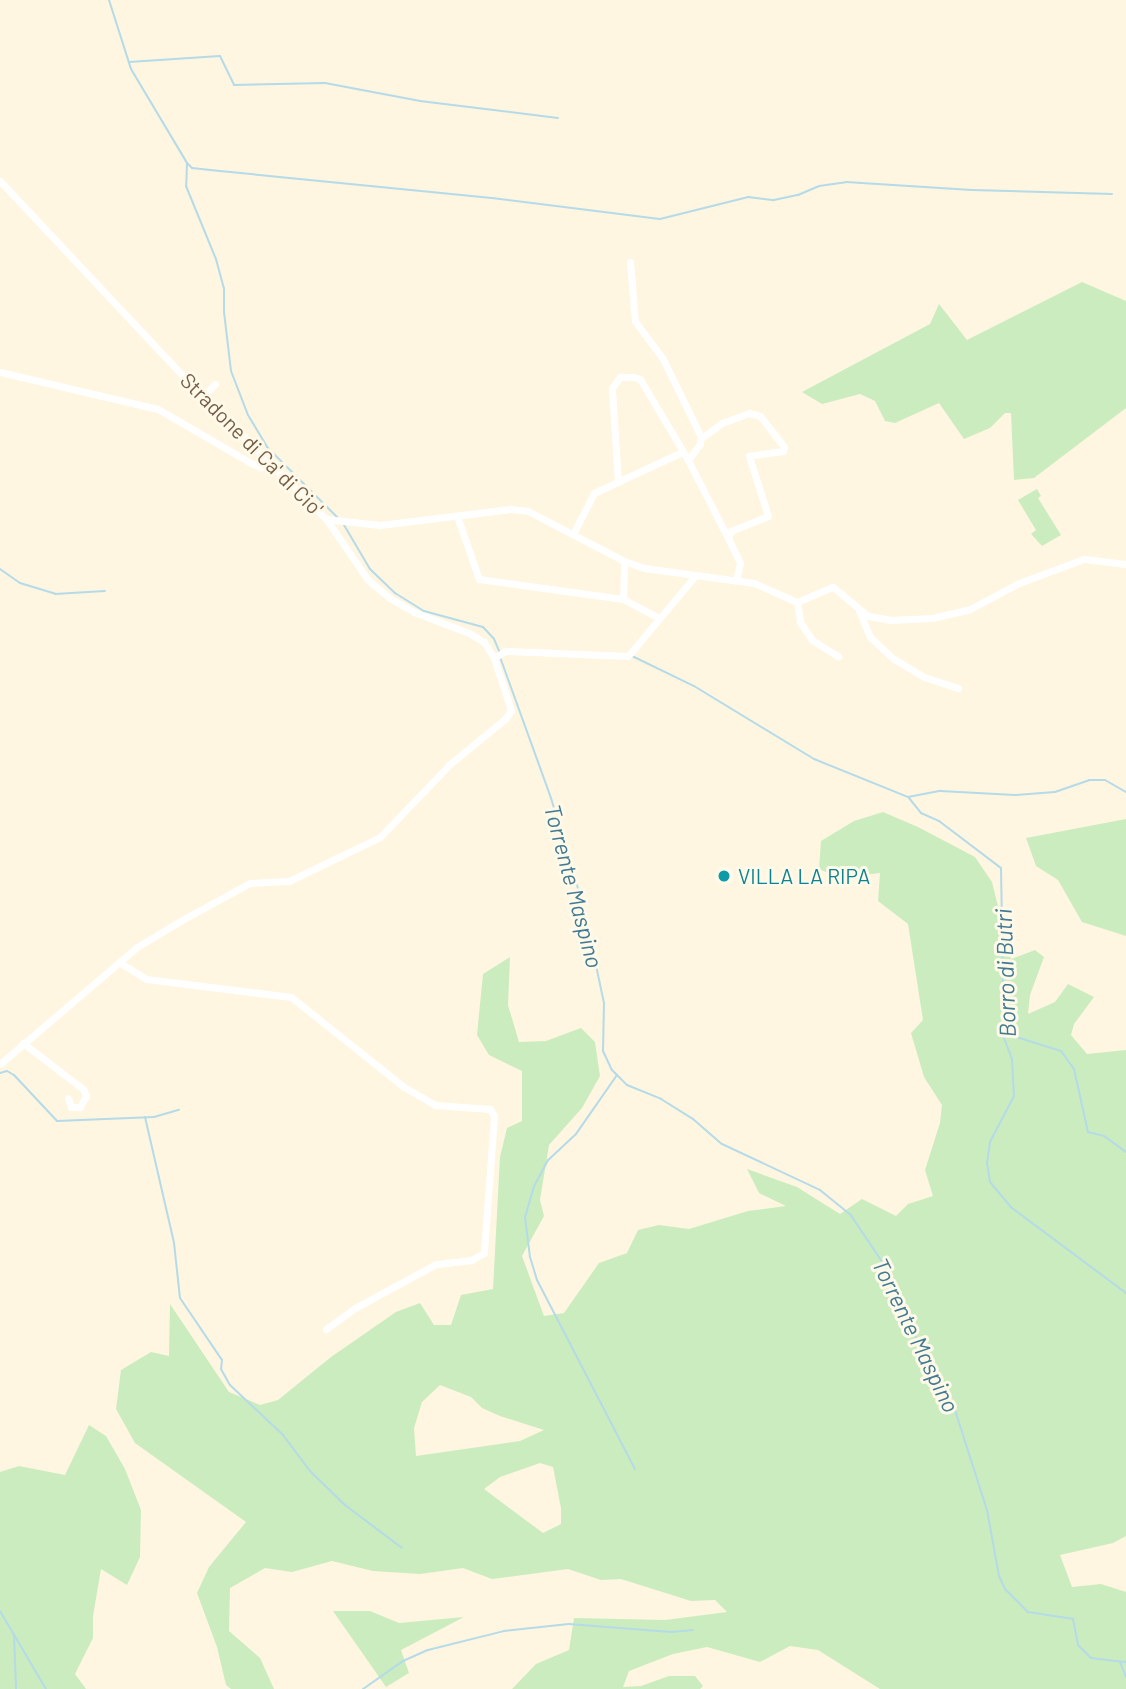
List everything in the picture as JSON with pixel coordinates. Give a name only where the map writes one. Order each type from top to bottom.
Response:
[{"type":"street","name":"Stradone di Ca' di Cio'","points":[[0,181],[202,396],[326,519],[380,525],[510,509],[528,511],[624,561],[694,577],[754,583],[797,602]]},
{"type":"street","points":[[630,262],[635,321],[663,359],[700,439]]},
{"type":"street","points":[[0,372],[158,409],[250,462],[261,467],[273,467]]},
{"type":"street","points":[[618,482],[612,388],[620,377],[640,379],[688,460],[740,563],[736,581]]},
{"type":"street","points":[[202,396],[215,384]]},
{"type":"street","points":[[688,460],[700,439],[722,423],[748,413],[760,416],[784,447],[783,451],[750,456],[768,516],[731,531],[728,538]]},
{"type":"street","points":[[573,534],[594,493],[682,452]]},
{"type":"street","points":[[457,516],[479,579],[623,599],[659,618]]},
{"type":"street","points":[[0,1063],[119,962],[182,920],[250,883],[289,881],[380,836],[450,764],[505,719],[511,710],[494,658],[484,642],[469,633],[414,612],[390,598],[368,580],[326,519]]},
{"type":"street","points":[[838,656],[812,640],[800,622],[797,602],[833,587],[868,617],[890,620],[932,618],[970,609],[1019,583],[1084,559],[1126,564]]},
{"type":"street","points":[[623,599],[624,561]]},
{"type":"street","points":[[494,658],[505,651],[628,656],[694,577]]},
{"type":"street","points":[[859,610],[870,637],[894,659],[924,677],[958,688]]},
{"type":"street","points":[[119,962],[146,979],[291,997],[404,1087],[435,1105],[490,1109],[494,1116],[484,1252],[471,1261],[436,1264],[355,1308],[327,1329]]},
{"type":"street","points":[[23,1043],[83,1089],[86,1096],[80,1107],[71,1107],[68,1098]]},
{"type":"green space","points":[[1082,282],[1126,301],[1126,408],[1034,478],[1014,480],[1011,413],[1005,413],[990,428],[964,439],[939,403],[895,423],[885,421],[875,401],[860,394],[822,404],[802,392],[930,324],[939,304],[967,340]]},
{"type":"green space","points":[[1037,489],[1041,496],[1038,498],[1061,535],[1042,546],[1031,534],[1036,530],[1018,500]]},
{"type":"green space","points":[[883,812],[975,857],[992,882],[1011,959],[1035,950],[1044,957],[1030,995],[1028,1014],[1055,1002],[1068,984],[1094,997],[1074,1024],[1071,1035],[1087,1054],[1126,1050],[1126,1536],[1113,1543],[1060,1555],[1072,1587],[1101,1584],[1126,1592],[1126,1689],[880,1689],[818,1650],[790,1646],[760,1662],[707,1647],[673,1654],[629,1671],[623,1687],[641,1686],[669,1676],[695,1676],[703,1686],[700,1689],[512,1689],[536,1664],[569,1650],[574,1618],[665,1620],[727,1612],[715,1600],[691,1601],[621,1579],[601,1580],[568,1569],[492,1579],[463,1568],[420,1574],[373,1571],[332,1561],[292,1572],[265,1568],[230,1588],[229,1631],[260,1658],[274,1689],[231,1689],[226,1685],[217,1647],[197,1593],[209,1567],[246,1522],[135,1443],[116,1409],[121,1370],[151,1352],[169,1356],[170,1304],[229,1392],[260,1405],[278,1400],[331,1357],[396,1312],[420,1303],[434,1325],[451,1325],[461,1295],[493,1289],[500,1157],[507,1128],[522,1121],[522,1071],[489,1055],[477,1035],[483,974],[510,957],[508,1005],[519,1042],[546,1041],[581,1028],[595,1042],[600,1076],[582,1108],[549,1145],[540,1200],[544,1216],[522,1256],[544,1316],[564,1313],[599,1263],[627,1253],[638,1230],[659,1225],[689,1229],[748,1211],[786,1206],[759,1193],[747,1169],[797,1187],[840,1214],[862,1199],[896,1216],[908,1204],[933,1196],[925,1170],[940,1123],[942,1105],[924,1077],[911,1033],[923,1020],[908,924],[878,901],[880,873],[839,878],[819,869],[821,841],[854,821]],"holes":[[[440,1385],[471,1397],[482,1408],[500,1416],[544,1430],[520,1441],[416,1456],[414,1428],[422,1402]],[[540,1463],[553,1467],[561,1508],[561,1524],[543,1533],[484,1489],[500,1477]]]},
{"type":"green space","points":[[1126,819],[1126,936],[1082,922],[1058,880],[1036,866],[1026,838]]},
{"type":"green space","points":[[89,1425],[106,1436],[125,1469],[141,1510],[140,1557],[127,1585],[101,1569],[93,1616],[93,1638],[75,1674],[86,1689],[0,1689],[0,1472],[19,1466],[65,1475]]},
{"type":"green space","points":[[333,1611],[370,1611],[399,1623],[464,1617],[401,1650],[409,1673],[386,1687]]},
{"type":"waterway","name":"Torrente Maspino","points":[[109,0],[131,69],[187,163],[186,186],[216,259],[224,288],[231,371],[248,415],[267,447],[338,518]]},
{"type":"waterway","points":[[129,62],[220,56],[234,85],[325,83],[420,101],[558,118]]},
{"type":"waterway","points":[[188,164],[192,168],[492,198],[660,219],[748,197],[774,200],[798,195],[819,186],[846,182],[972,190],[1112,194]]},
{"type":"waterway","name":"Torrente Maspino","points":[[344,525],[370,569],[395,593],[424,611],[483,627],[494,639],[499,651]]},
{"type":"waterway","points":[[0,569],[20,583],[55,594],[105,591]]},
{"type":"waterway","points":[[632,656],[694,686],[814,759],[908,797],[940,791],[1015,795],[1055,792],[1089,780],[1105,780],[1126,792]]},
{"type":"waterway","name":"Torrente Maspino","points":[[500,657],[551,798],[584,909],[604,1003],[603,1051],[612,1070],[627,1085],[661,1099],[693,1119],[722,1144],[820,1190],[850,1214],[885,1266],[905,1307],[919,1346],[955,1410],[987,1510],[999,1576],[1005,1589],[1028,1612],[1073,1619],[1078,1645],[1091,1658],[1126,1662]]},
{"type":"waterway","name":"Borro di Butri","points":[[909,798],[921,813],[939,821],[1001,868],[1004,1038],[1012,1059],[1014,1096],[990,1142],[987,1163],[990,1182],[1012,1208],[1126,1293]]},
{"type":"waterway","points":[[1007,1034],[1061,1051],[1074,1069],[1088,1132],[1104,1136],[1126,1152]]},
{"type":"waterway","points":[[0,1073],[7,1071],[14,1075],[57,1121],[154,1117],[179,1110]]},
{"type":"waterway","points":[[617,1075],[576,1134],[548,1160],[534,1186],[525,1217],[530,1257],[537,1280],[635,1469]]},
{"type":"waterway","points":[[145,1117],[174,1243],[180,1298],[222,1360],[221,1369],[230,1385],[283,1435],[310,1471],[345,1505],[402,1548]]},
{"type":"waterway","points":[[0,1611],[46,1689]]},
{"type":"waterway","points":[[363,1689],[403,1661],[428,1650],[504,1631],[569,1624],[671,1632],[693,1630]]},
{"type":"waterway","points":[[14,1634],[16,1689]]},
{"type":"waterway","name":"Torrente Maspino","points":[[1120,1662],[1126,1677]]},
{"type":"place","name":"VILLA LA RIPA","points":[[724,876]]}]
